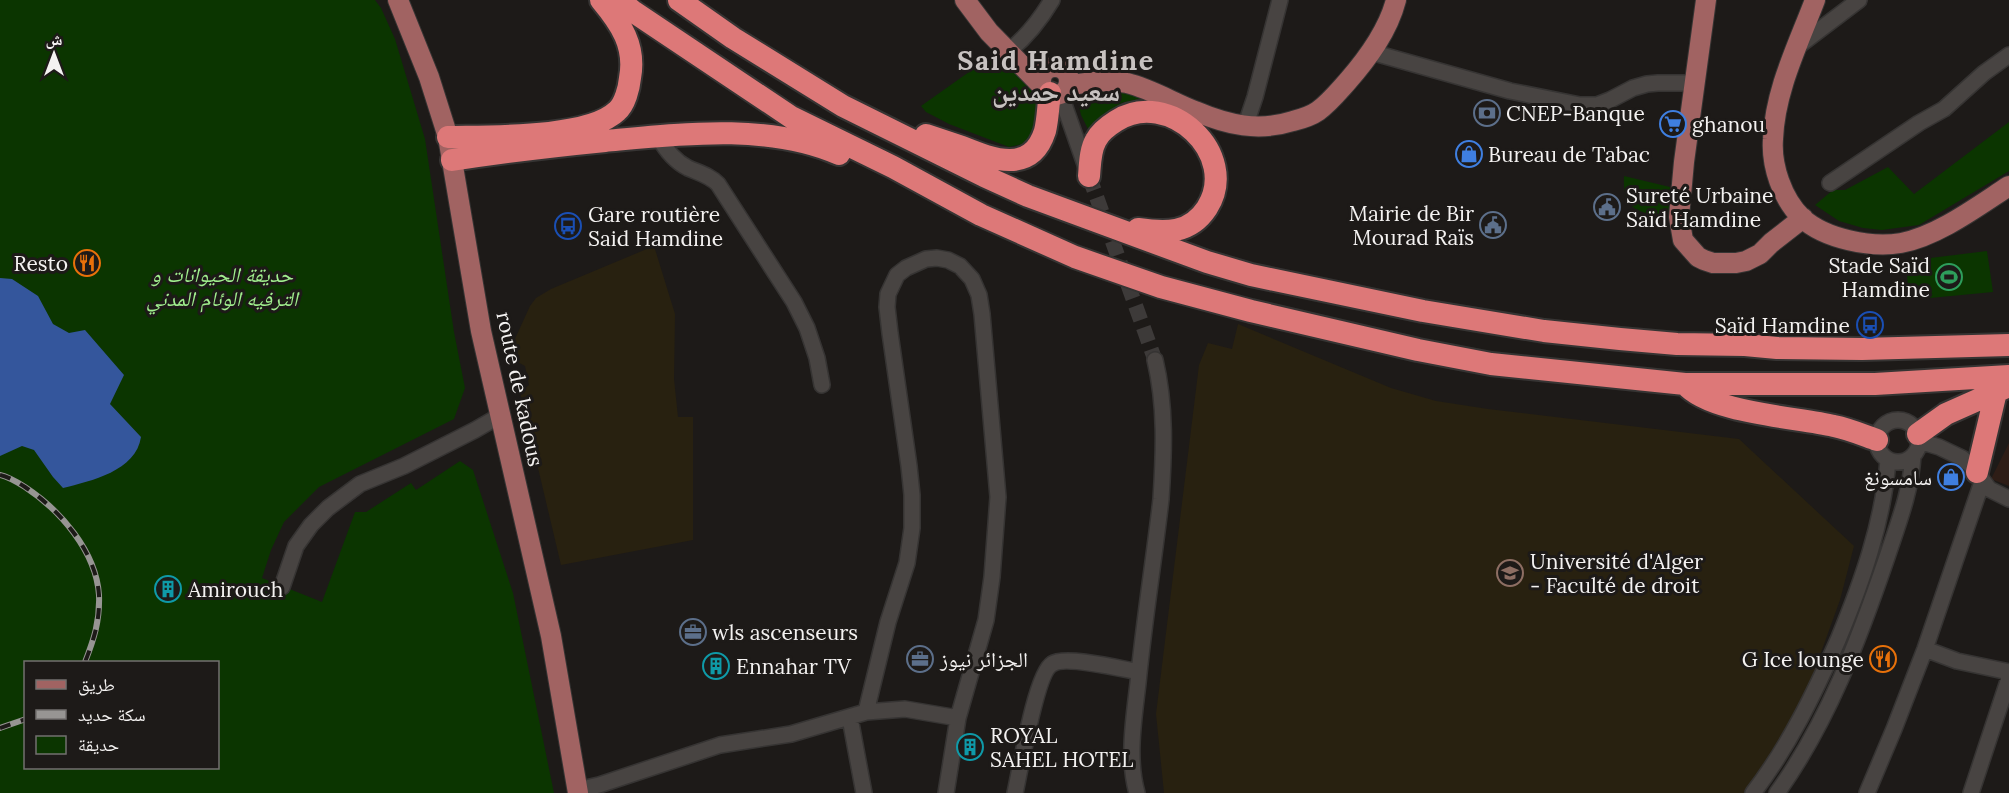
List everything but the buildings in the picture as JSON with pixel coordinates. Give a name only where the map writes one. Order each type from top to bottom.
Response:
[{"type":"highway","points":[[448,137],[495,136],[565,130],[603,121],[619,110],[628,89],[632,67],[630,44],[619,21],[602,0]]},
{"type":"highway","points":[[619,0],[791,117],[893,167],[981,215],[1075,256],[1161,287],[1251,312],[1491,364],[1685,384],[2005,385]]},
{"type":"highway","points":[[679,0],[733,38],[820,92],[892,131],[1028,196],[1207,262],[1251,275],[1423,312],[1544,332],[1677,344],[1777,348],[2009,345]]},
{"type":"highway","points":[[892,131],[919,133],[997,160],[1018,160],[1031,153],[1045,131],[1055,83]]},
{"type":"highway","points":[[1089,176],[1095,141],[1106,128],[1122,117],[1142,112],[1158,112],[1184,123],[1206,143],[1213,157],[1217,177],[1213,195],[1202,216],[1190,226],[1166,232],[1113,228]]},
{"type":"highway","points":[[452,160],[512,150],[657,136],[715,133],[759,136],[817,145],[899,183],[933,189]]},
{"type":"highway","points":[[1685,384],[1691,391],[1707,400],[1834,426],[1883,450]]},
{"type":"highway","points":[[1917,446],[1946,414],[2005,385]]},
{"type":"highway","points":[[1980,477],[2005,385]]},
{"type":"main road","name":"route de kadous","points":[[398,0],[429,78],[448,137],[482,331],[551,636],[578,791]]},
{"type":"main road","points":[[964,0],[989,32],[1010,51],[1020,65],[1055,83],[1096,81],[1126,83],[1143,88],[1214,119],[1245,127],[1274,126],[1302,118],[1316,112],[1331,100],[1371,52],[1390,22],[1396,0]]},
{"type":"main road","points":[[1706,0],[1684,162],[1679,218],[1683,240],[1698,257],[1713,263],[1736,263],[1760,254],[1803,218]]},
{"type":"main road","points":[[1815,0],[1795,48],[1777,106],[1772,141],[1780,182],[1790,203],[1803,218],[1824,232],[1860,243],[1901,243],[1935,231],[2009,186]]},
{"type":"street","points":[[1010,51],[1033,29],[1052,0]]},
{"type":"street","points":[[1245,127],[1280,0]]},
{"type":"street","points":[[1795,48],[1859,0]]},
{"type":"street","points":[[1371,52],[1510,90],[1580,105],[1597,105],[1647,84],[1696,83]]},
{"type":"street","points":[[1830,183],[1919,123],[1944,109],[1970,85],[2009,55]]},
{"type":"street","points":[[1055,83],[1089,176]]},
{"type":"street","points":[[657,136],[675,160],[711,177],[718,184],[794,302],[818,358],[822,385]]},
{"type":"street","points":[[866,712],[888,622],[906,563],[912,528],[912,495],[891,342],[887,307],[888,294],[897,275],[906,267],[926,259],[937,258],[948,260],[967,272],[979,295],[998,497],[986,620],[958,718],[946,793]]},
{"type":"street","points":[[1137,793],[1134,781],[1133,735],[1163,472],[1164,412],[1155,360]]},
{"type":"street","points":[[282,586],[296,546],[311,525],[328,508],[360,484],[404,466],[501,415]]},
{"type":"street","points":[[1753,793],[1782,751],[1806,709],[1853,604],[1870,556],[1881,513],[1882,427],[1895,420],[1909,423],[1917,446],[1905,504],[1856,642],[1810,742],[1777,793]]},
{"type":"street","points":[[1883,450],[1900,462],[1917,446]]},
{"type":"street","points":[[1917,446],[1945,450],[1962,458],[1989,489],[2009,499]]},
{"type":"street","points":[[1867,793],[1925,649],[1980,477]]},
{"type":"street","points":[[1925,649],[1957,661],[2009,672]]},
{"type":"street","points":[[1015,793],[1037,695],[1047,668],[1052,663],[1066,661],[1139,672]]},
{"type":"street","points":[[1971,793],[2009,678]]},
{"type":"street","points":[[578,791],[720,745],[791,734],[866,712],[904,709],[958,718]]},
{"type":"street","points":[[850,718],[864,793]]},
{"type":"shaded area","points":[[654,246],[675,314],[674,379],[678,417],[693,417],[693,540],[561,565],[520,392],[529,385],[525,366],[514,360],[514,341],[536,298],[551,289]]},
{"type":"shaded area","name":"Université d'Alger - Faculté de droit","points":[[1238,324],[1391,388],[1436,401],[1739,439],[1854,546],[1840,600],[1802,705],[1744,793],[1164,793],[1156,714],[1199,365],[1208,343],[1232,349]]},
{"type":"shaded area","points":[[2009,443],[2009,486],[1991,479]]},
{"type":"green space","name":"حديقة الحيوانات و الترفيه الوئام المدني","points":[[0,0],[375,0],[381,8],[395,39],[425,139],[454,332],[465,388],[454,419],[319,487],[284,522],[271,550],[262,578],[322,602],[355,512],[366,512],[411,483],[416,490],[460,461],[473,470],[513,593],[554,793],[0,793]]},
{"type":"green space","points":[[993,55],[1013,68],[1029,84],[1036,99],[1040,117],[1039,127],[1022,144],[1009,147],[949,124],[926,112],[921,106]]},
{"type":"green space","points":[[1104,88],[1148,97],[1121,103],[1089,131],[1081,115],[1078,101],[1086,90]]},
{"type":"green space","points":[[2009,122],[2009,171],[1919,225],[1882,230],[1863,228],[1839,221],[1815,205],[1833,190],[1845,190],[1888,167],[1914,194]]},
{"type":"green space","points":[[1624,176],[1670,187],[1668,217],[1649,214],[1634,208],[1626,197]]},
{"type":"green space","name":"Stade Saïd Hamdine","points":[[1987,251],[1993,292],[1909,300],[1906,261]]},
{"type":"water","points":[[0,278],[12,279],[38,296],[53,324],[69,333],[85,330],[124,375],[110,404],[141,437],[131,458],[111,473],[63,488],[34,450],[22,446],[0,456]]},
{"type":"tunnel","points":[[1089,176],[1155,360]]},
{"type":"railway","points":[[0,475],[25,487],[51,507],[74,533],[91,563],[96,579],[99,604],[96,630],[85,661]]},
{"type":"railway","points":[[0,728],[24,720]]},
{"type":"place","name":"CNEP-Banque","points":[[1487,113]]},
{"type":"place","name":"ghanou","points":[[1673,124]]},
{"type":"place","name":"Bureau de Tabac","points":[[1469,154]]},
{"type":"place","name":"Sureté Urbaine Saïd Hamdine","points":[[1607,207]]},
{"type":"place","name":"Mairie de Bir Mourad Raïs","points":[[1493,225]]},
{"type":"place","name":"Gare routière Said Hamdine","points":[[568,226]]},
{"type":"place","name":"Resto","points":[[87,263]]},
{"type":"place","name":"Stade Saïd Hamdine","points":[[1949,277]]},
{"type":"place","name":"Saïd Hamdine","points":[[1870,325]]},
{"type":"place","name":"سامسونغ","points":[[1951,477]]},
{"type":"place","name":"Université d'Alger - Faculté de droit","points":[[1510,573]]},
{"type":"place","name":"Amirouch","points":[[168,589]]},
{"type":"place","name":"wls ascenseurs","points":[[693,632]]},
{"type":"place","name":"الجزائر نيوز","points":[[920,659]]},
{"type":"place","name":"G Ice lounge","points":[[1883,659]]},
{"type":"place","name":"Ennahar TV","points":[[716,666]]},
{"type":"place","name":"ROYAL SAHEL HOTEL","points":[[970,747]]},
{"type":"district","name":"Said Hamdine سعيد حمدين","points":[[1056,76]]}]
